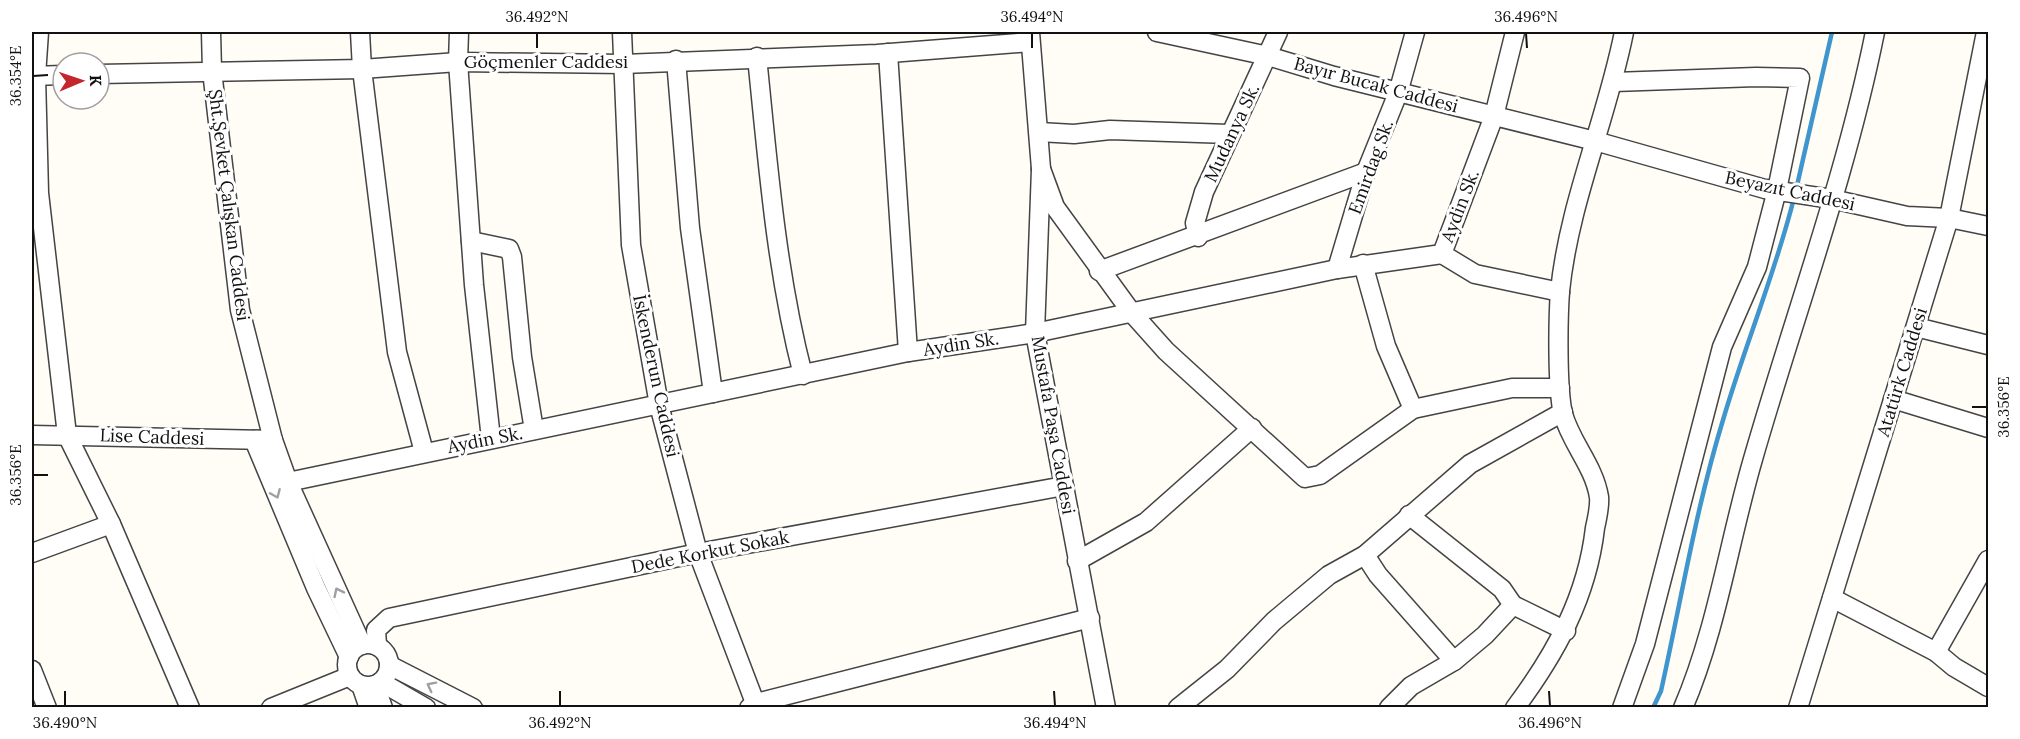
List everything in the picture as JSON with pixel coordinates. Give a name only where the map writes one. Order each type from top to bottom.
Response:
[{"type":"street","points":[[39,32],[34,76],[39,193],[67,435],[111,524],[190,708]]},
{"type":"street","name":"Şht.Şevket Çalışkan Caddesi","points":[[211,32],[212,71],[240,310],[273,440],[288,482],[368,667],[383,708]]},
{"type":"street","points":[[360,32],[362,69],[397,352],[424,452]]},
{"type":"street","points":[[459,32],[471,241],[491,439]]},
{"type":"street","name":"İskenderun Caddesi","points":[[622,32],[631,246],[659,405],[698,553],[754,706]]},
{"type":"street","name":"Bayır Bucak Caddesi","points":[[1157,32],[1268,56],[1398,93],[1595,141]]},
{"type":"street","name":"Mudanya Sk.","points":[[1198,237],[1195,223],[1198,213],[1229,134],[1278,32]]},
{"type":"street","name":"Emirdag Sk.","points":[[1337,268],[1366,172],[1398,93],[1415,32]]},
{"type":"street","name":"Aydin Sk.","points":[[288,482],[908,352],[1035,333],[1337,268],[1442,254],[1494,116],[1515,32]]},
{"type":"street","points":[[1515,708],[1566,631],[1581,596],[1593,552],[1599,498],[1587,460],[1563,412],[1560,388],[1560,292],[1574,220],[1595,141],[1614,82],[1624,32]]},
{"type":"street","points":[[1686,706],[1703,652],[1752,461],[1860,107],[1875,32]]},
{"type":"street","name":"Atatürk Caddesi","points":[[1798,708],[1949,218],[1984,67],[1986,32]]},
{"type":"street","name":"Göçmenler Caddesi","points":[[111,74],[362,69],[459,62],[623,64],[888,53],[1030,37]]},
{"type":"street","name":"Mustafa Paşa Caddesi","points":[[1030,37],[1041,169],[1035,333],[1106,708]]},
{"type":"street","points":[[888,53],[908,352]]},
{"type":"street","points":[[758,57],[780,267],[787,313],[803,375]]},
{"type":"street","points":[[676,60],[690,228],[712,393]]},
{"type":"street","points":[[34,76],[51,75]]},
{"type":"street","points":[[1614,82],[1756,77],[1800,78],[1780,190],[1757,267],[1722,347],[1645,644],[1622,708]]},
{"type":"street","points":[[1039,132],[1074,134],[1110,130],[1229,134]]},
{"type":"street","name":"Beyazıt Caddesi","points":[[1595,141],[1780,190],[1907,216],[1949,218],[1989,226]]},
{"type":"street","points":[[1041,169],[1055,207],[1099,271],[1132,313],[1166,351],[1305,478],[1320,475],[1413,409],[1512,388],[1560,388]]},
{"type":"street","points":[[1099,271],[1198,237],[1366,172]]},
{"type":"street","points":[[471,241],[508,249],[512,257],[522,357],[534,430]]},
{"type":"street","points":[[1442,254],[1475,274],[1560,292]]},
{"type":"street","points":[[1363,264],[1386,346],[1413,409]]},
{"type":"street","points":[[1916,327],[1989,345]]},
{"type":"street","points":[[1893,399],[1989,428]]},
{"type":"street","points":[[1178,708],[1227,669],[1275,621],[1329,575],[1365,555],[1470,464],[1563,412]]},
{"type":"street","points":[[1077,561],[1146,522],[1252,428]]},
{"type":"street","name":"Lise Caddesi","points":[[32,435],[273,440]]},
{"type":"street","points":[[254,440],[316,588],[368,667],[426,708]]},
{"type":"street","name":"Dede Korkut Sokak","points":[[368,667],[376,630],[389,618],[698,553],[1064,486]]},
{"type":"street","points":[[1409,515],[1502,589],[1513,605],[1533,617],[1566,631]]},
{"type":"street","points":[[32,553],[111,524]]},
{"type":"street","points":[[1365,555],[1378,575],[1454,661]]},
{"type":"street","points":[[1936,652],[1989,560]]},
{"type":"street","points":[[1832,598],[1936,652],[1954,667],[1989,687]]},
{"type":"street","points":[[1389,708],[1411,686],[1454,661],[1485,635],[1513,605]]},
{"type":"street","points":[[754,706],[1090,618]]},
{"type":"street","points":[[271,708],[368,667],[473,708]]},
{"type":"street","name":"Şht.Şevket Çalışkan Caddesi","points":[[368,667],[369,708]]},
{"type":"street","points":[[32,670],[47,708]]},
{"type":"waterway","points":[[1796,190],[1832,32]]},
{"type":"waterway","points":[[1653,708],[1661,691],[1713,453],[1794,198]]}]
